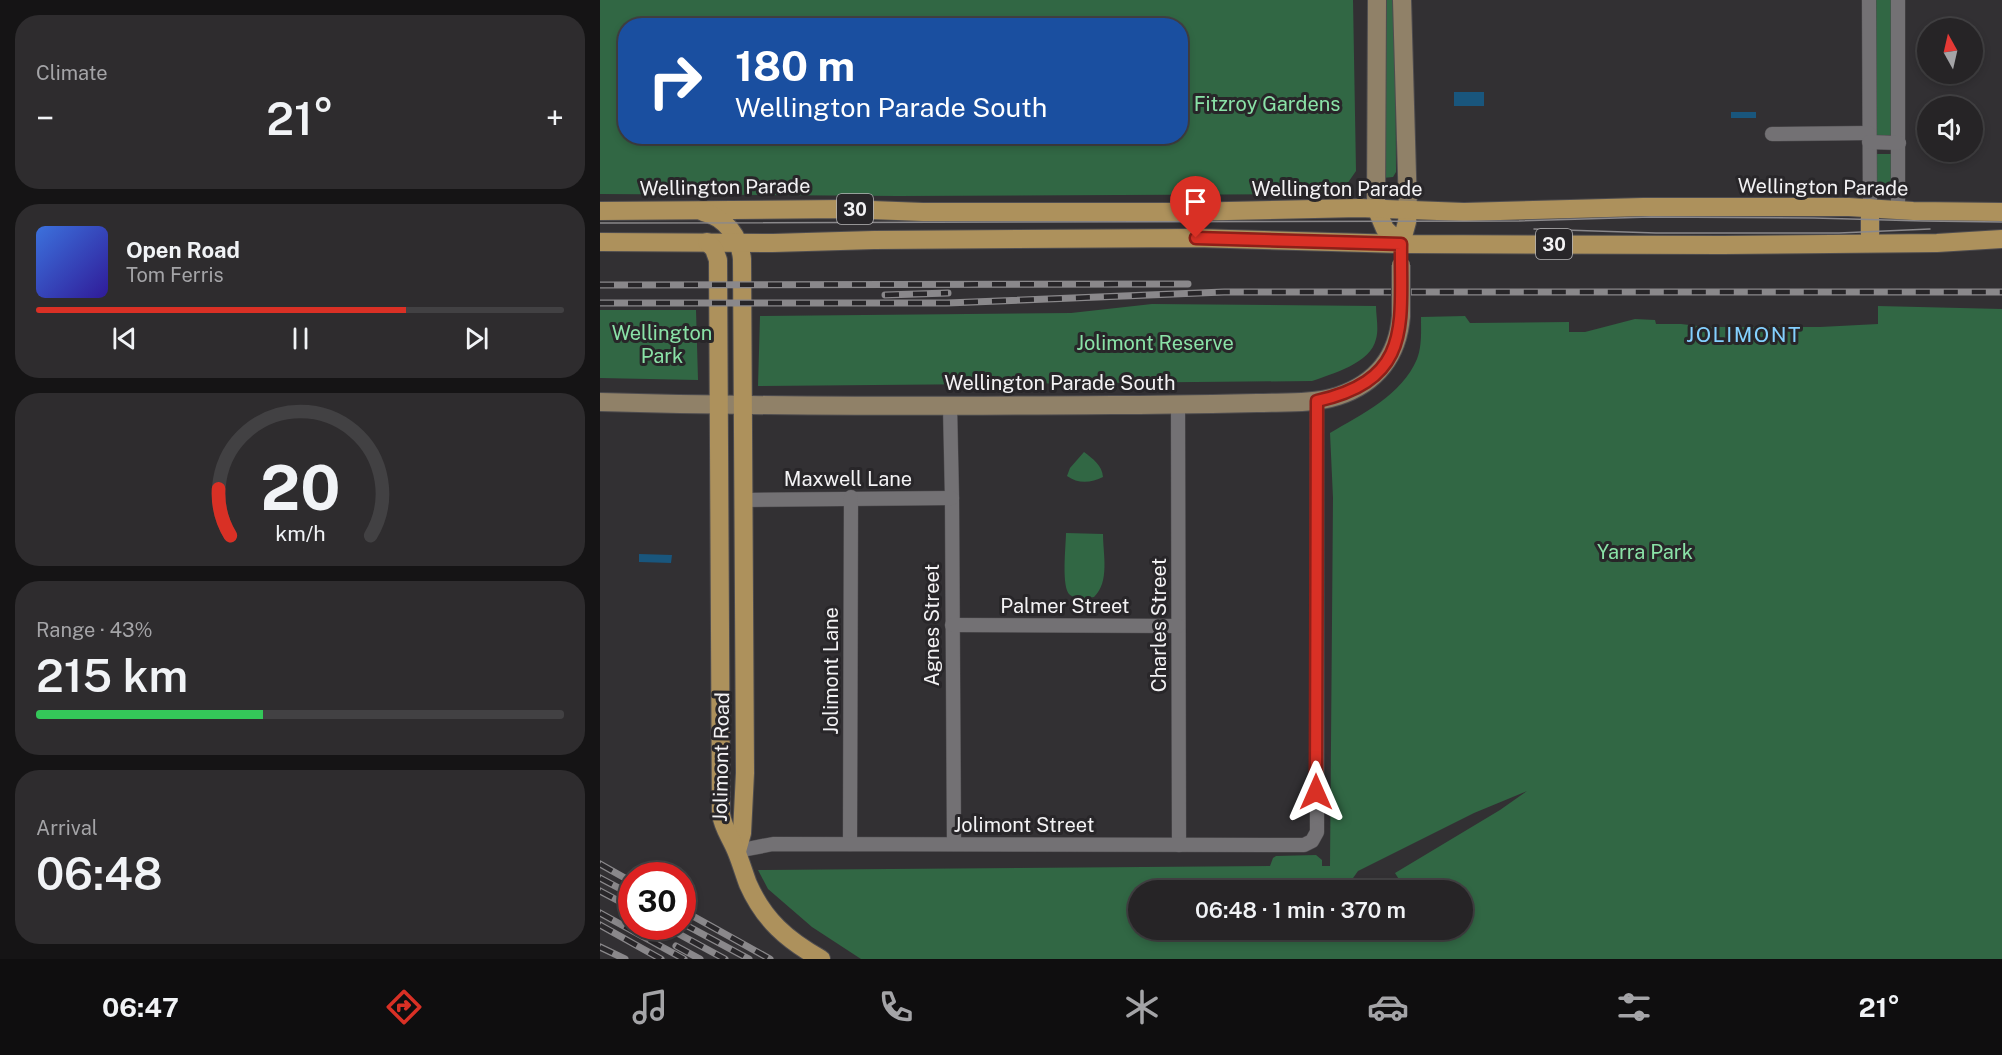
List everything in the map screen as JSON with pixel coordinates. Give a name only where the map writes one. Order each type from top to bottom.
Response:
[{"type":"main road","name":"Wellington Parade","points":[[600,211],[845,209],[923,212],[1184,212],[1376,208],[1464,212],[1643,207],[1870,208],[2002,212]]},
{"type":"main road","points":[[1376,208],[1385,229],[1401,244]]},
{"type":"main road","points":[[1870,208],[1870,243]]},
{"type":"main road","points":[[1401,244],[1408,210]]},
{"type":"main road","points":[[1898,210],[1898,243]]},
{"type":"main road","name":"Jolimont Road","points":[[700,211],[722,220],[731,230],[738,243],[742,259],[744,804],[742,833],[737,851]]},
{"type":"main road","name":"30","points":[[600,242],[831,243],[874,240],[1196,238],[1401,244],[1898,243],[2002,239]]},
{"type":"main road","name":"Jolimont Road","points":[[707,242],[714,249],[718,260],[721,814],[726,833],[737,851]]},
{"type":"main road","points":[[720,716],[744,716]]},
{"type":"main road","points":[[737,851],[747,882],[766,915],[780,932],[821,959]]},
{"type":"street","points":[[1376,208],[1377,0]]},
{"type":"street","points":[[1402,0],[1408,210]]},
{"type":"street","points":[[1869,0],[1870,208]]},
{"type":"street","points":[[1898,0],[1898,210]]},
{"type":"street","points":[[1772,134],[1869,137],[1899,143]]},
{"type":"street","name":"Wellington Parade South","points":[[600,402],[744,406],[950,406],[1178,405],[1317,401],[1352,390],[1377,372],[1386,362],[1398,340],[1401,316],[1401,244]]},
{"type":"street","name":"Jolimont Street","points":[[737,851],[773,844],[1304,845],[1312,841],[1317,832],[1317,401]]},
{"type":"street","name":"Charles Street","points":[[1178,405],[1179,845]]},
{"type":"street","name":"Agnes Street","points":[[950,406],[954,844]]},
{"type":"street","name":"Maxwell Lane","points":[[744,500],[851,497],[952,498]]},
{"type":"street","name":"Jolimont Lane","points":[[850,844],[851,497]]},
{"type":"street","name":"Palmer Street","points":[[952,625],[1178,627]]},
{"type":"green space","name":"Fitzroy Gardens","points":[[600,0],[1353,0],[1356,171],[1347,184],[1333,194],[898,196],[600,194]]},
{"type":"green space","points":[[1380,0],[1395,0],[1396,172],[1393,177],[1383,178]]},
{"type":"green space","points":[[1875,0],[1891,0],[1892,135],[1876,135]]},
{"type":"green space","points":[[1877,154],[1891,154],[1891,192],[1877,192]]},
{"type":"green space","name":"Jolimont Reserve","points":[[1152,304],[1376,306],[1377,335],[1373,347],[1359,361],[1312,381],[758,386],[760,316],[1071,313]]},
{"type":"green space","name":"Yarra Park","points":[[1878,306],[2002,309],[2002,959],[861,959],[812,927],[768,889],[758,870],[1270,866],[1276,856],[1316,855],[1322,860],[1322,866],[1330,866],[1333,498],[1330,433],[1368,411],[1402,383],[1419,354],[1421,317],[1465,316],[1470,323],[1569,322],[1569,332],[1585,332],[1635,319],[1655,320],[1656,324],[1706,327],[1820,327],[1878,324]],"holes":[[[1527,791],[1500,810],[1395,873],[1399,880],[1473,880],[1473,940],[1128,940],[1128,880],[1352,880],[1358,871],[1474,813]]]},
{"type":"green space","name":"Wellington Park","points":[[600,310],[696,310],[698,380],[600,378]]},
{"type":"green space","points":[[1084,452],[1099,466],[1103,477],[1085,482],[1067,476],[1070,468]]},
{"type":"green space","points":[[1066,533],[1103,534],[1104,576],[1099,591],[1094,597],[1076,598],[1067,591]]},
{"type":"water","points":[[1454,92],[1484,92],[1484,106],[1454,106]]},
{"type":"water","points":[[1731,112],[1756,112],[1756,118],[1731,118]]},
{"type":"water","points":[[639,554],[672,555],[671,563],[639,562]]},
{"type":"tram line","points":[[600,223],[1519,221],[1651,217],[2002,222]]},
{"type":"tram line","points":[[1534,229],[1656,233],[1839,233],[1930,229]]},
{"type":"railway","points":[[600,285],[1188,284]]},
{"type":"railway","points":[[600,303],[947,303],[1224,292],[2002,292]]},
{"type":"railway","points":[[885,295],[948,293]]},
{"type":"railway","points":[[600,864],[618,874]]},
{"type":"railway","points":[[600,878],[618,888]]},
{"type":"railway","points":[[600,891],[618,901]]},
{"type":"railway","points":[[600,913],[684,959]]},
{"type":"railway","points":[[696,918],[770,959]]},
{"type":"railway","points":[[600,925],[661,959]]},
{"type":"railway","points":[[696,931],[749,959]]},
{"type":"railway","points":[[690,940],[725,959]]},
{"type":"railway","points":[[676,946],[700,959]]},
{"type":"railway","points":[[600,947],[625,959]]},
{"type":"district","name":"JOLIMONT","points":[[1744,334]]},
{"type":"route","points":[[1196,238],[1401,244],[1401,316],[1398,340],[1394,348],[1386,362],[1359,387],[1317,401],[1316,792]]}]
